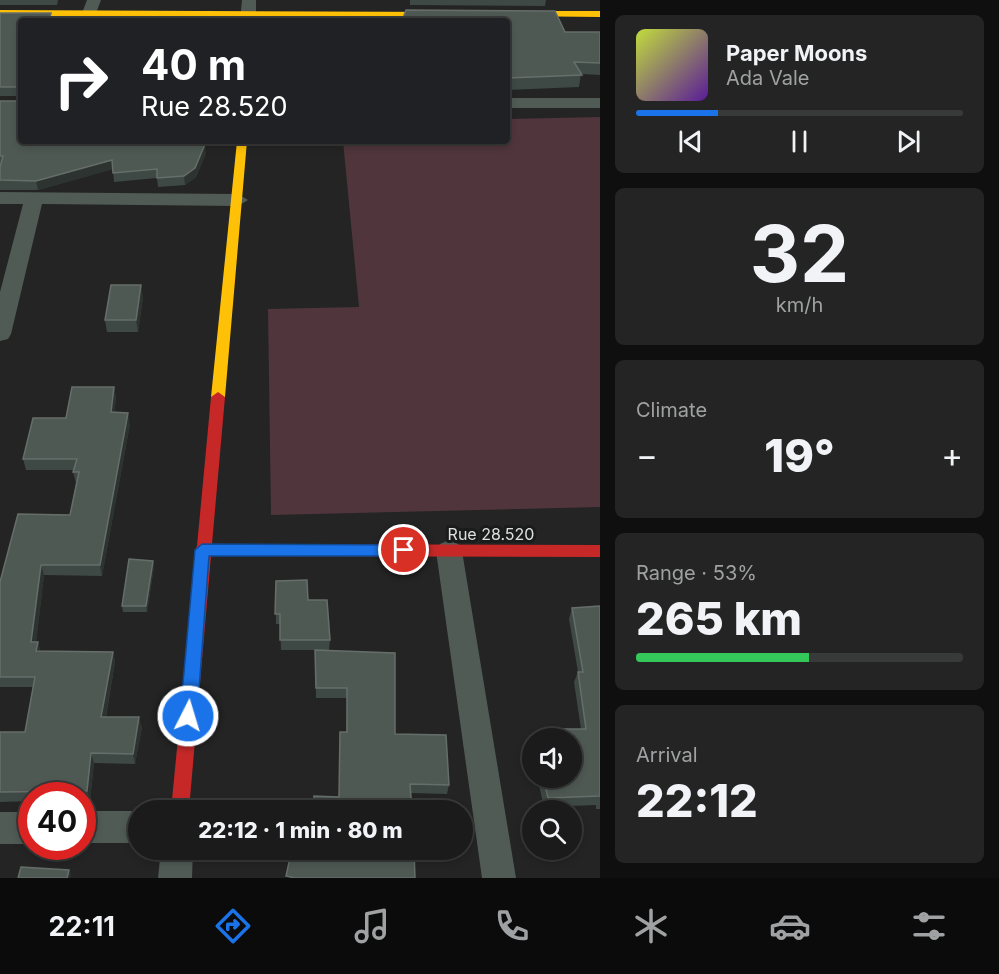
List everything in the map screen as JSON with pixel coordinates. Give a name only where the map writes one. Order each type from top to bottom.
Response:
[{"type":"street","points":[[0,13],[92,7],[459,15]]},
{"type":"street","points":[[494,15],[600,14]]},
{"type":"street","points":[[510,103],[600,103]]},
{"type":"street","points":[[181,800],[202,550],[242,144]]},
{"type":"street","points":[[0,198],[238,200]]},
{"type":"street","points":[[0,334],[34,199]]},
{"type":"street","name":"Rue 28.520","points":[[202,550],[600,552]]},
{"type":"street","points":[[449,550],[500,878]]},
{"type":"street","points":[[96,827],[128,827]]},
{"type":"street","points":[[0,828],[18,828]]},
{"type":"street","points":[[174,878],[176,860]]},
{"type":"shaded area","points":[[600,117],[600,507],[271,515],[268,309],[359,307],[343,144],[510,144],[510,119]]},
{"type":"building","points":[[406,10],[555,11],[565,32],[600,32],[600,63],[574,62],[582,75],[510,78],[510,18],[403,18]]},
{"type":"building","points":[[0,13],[51,13],[50,17],[76,18],[18,18],[18,87],[0,87]]},
{"type":"building","points":[[0,101],[18,101],[18,144],[205,144],[195,168],[184,176],[157,178],[157,169],[113,173],[112,160],[36,181],[0,180],[3,156],[0,156]]},
{"type":"building","points":[[111,285],[141,285],[136,320],[105,320]]},
{"type":"building","points":[[72,387],[114,387],[111,412],[128,413],[100,565],[41,565],[31,642],[38,642],[36,651],[113,652],[101,717],[139,717],[133,754],[91,753],[88,782],[18,782],[18,792],[0,792],[0,732],[25,732],[35,677],[0,677],[0,582],[18,514],[70,515],[79,472],[73,472],[77,459],[23,459],[33,418],[66,418]]},
{"type":"building","points":[[129,559],[153,561],[146,606],[122,606]]},
{"type":"building","points":[[307,580],[308,600],[327,600],[330,640],[280,640],[280,614],[275,614],[276,581]]},
{"type":"building","points":[[600,606],[600,796],[548,798],[546,788],[582,788],[582,729],[586,729],[578,672],[583,672],[572,608]]},
{"type":"building","points":[[315,650],[395,653],[395,734],[446,735],[449,785],[410,784],[411,800],[314,800],[314,796],[339,797],[340,732],[347,732],[347,688],[316,688]]},
{"type":"building","points":[[290,860],[414,860],[415,878],[295,878],[286,876]]},
{"type":"building","points":[[21,867],[69,870],[67,878],[18,878]]},
{"type":"traffic: slow","points":[[0,13],[448,15]]},
{"type":"traffic: slow","points":[[512,14],[600,14]]},
{"type":"traffic: slow","points":[[218,397],[242,144]]},
{"type":"traffic: jam","points":[[181,800],[218,397]]},
{"type":"traffic: jam","points":[[202,550],[600,551]]},
{"type":"route","points":[[188,716],[202,550],[404,550]]}]
